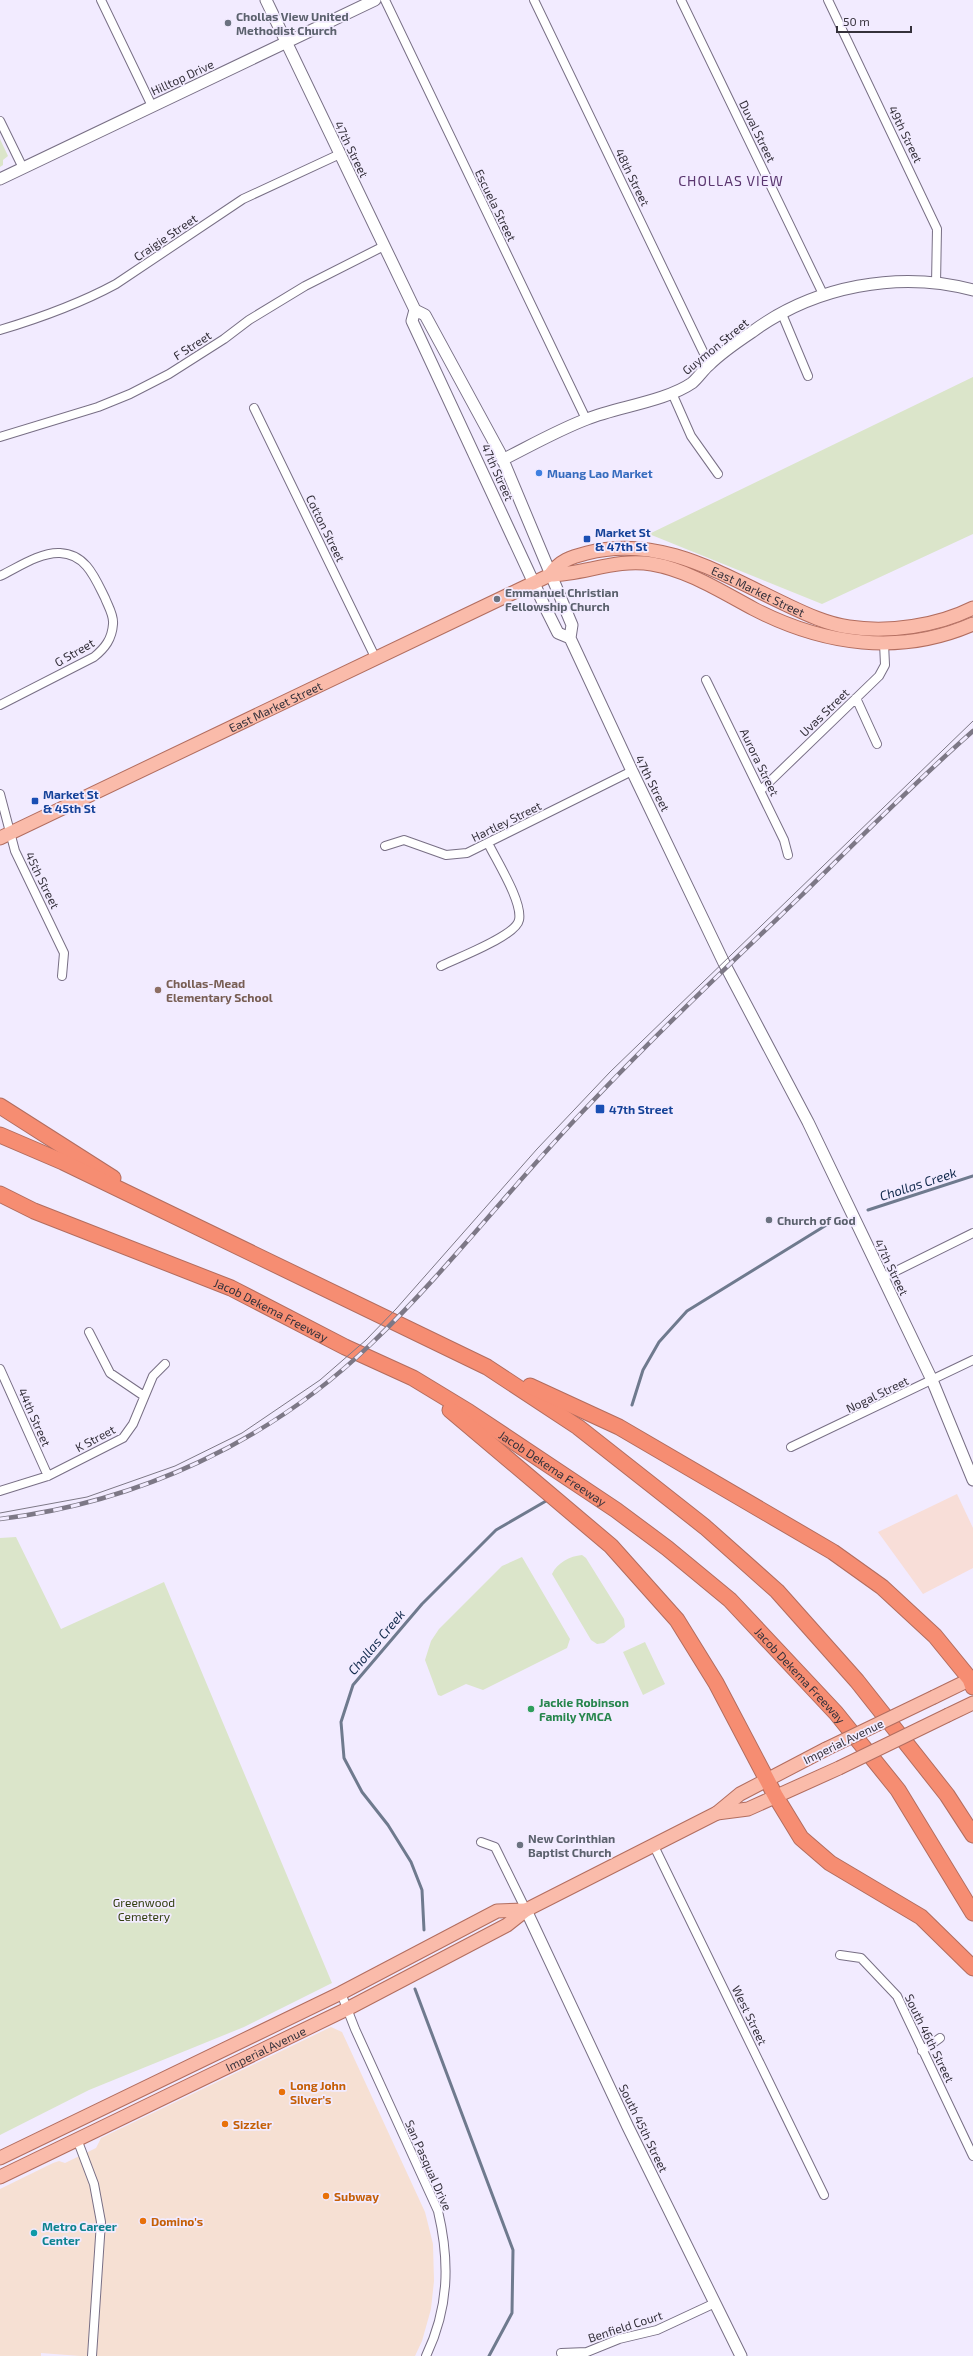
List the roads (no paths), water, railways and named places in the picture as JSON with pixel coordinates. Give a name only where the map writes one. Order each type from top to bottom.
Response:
[{"type":"highway","points":[[0,1106],[182,1221]]},
{"type":"highway","points":[[0,1135],[63,1162],[182,1221],[487,1367],[618,1427],[833,1552],[882,1587],[935,1636],[972,1681]]},
{"type":"highway","name":"Jacob Dekema Freeway","points":[[0,1194],[34,1211],[231,1288],[345,1347],[413,1378],[469,1412],[616,1510],[667,1548],[730,1600],[836,1713],[898,1790],[973,1913]]},
{"type":"highway","points":[[0,1199],[34,1211]]},
{"type":"highway","points":[[487,1367],[578,1427],[705,1527],[777,1591],[857,1681],[947,1795],[973,1835]]},
{"type":"highway","points":[[413,1378],[611,1546],[677,1620],[716,1683],[776,1798],[801,1838],[830,1863],[921,1918],[973,1968]]},
{"type":"main road","name":"47th Street","points":[[266,0],[415,310],[425,315],[502,460],[572,626],[570,638],[724,963],[808,1122],[932,1380],[973,1480]]},
{"type":"main road","name":"Hilltop Drive","points":[[0,179],[375,0]]},
{"type":"main road","name":"Guymon Street","points":[[502,460],[586,419],[672,392],[692,382],[709,364],[753,330],[822,294],[858,286],[896,282],[956,285],[973,290]]},
{"type":"main road","name":"47th Street","points":[[415,310],[412,321],[534,583],[558,633],[570,638]]},
{"type":"main road","name":"East Market Street","points":[[550,575],[557,564],[572,557],[595,551],[646,548],[683,557],[813,617],[848,628],[884,629],[931,623],[954,617],[973,608]]},
{"type":"main road","name":"East Market Street","points":[[5,835],[550,575],[562,575],[614,563],[651,564],[674,570],[707,584],[760,611],[810,633],[853,642],[884,643],[940,636],[973,624]]},
{"type":"main road","points":[[884,643],[888,638],[935,630],[954,617]]},
{"type":"main road","name":"Imperial Avenue","points":[[0,2177],[347,2008],[507,1925],[526,1910],[717,1812],[740,1794],[826,1749],[934,1697],[972,1681]]},
{"type":"main road","name":"Imperial Avenue","points":[[717,1812],[748,1809],[776,1798],[973,1703]]},
{"type":"main road","name":"Imperial Avenue","points":[[0,2158],[341,1993],[497,1911],[526,1910]]},
{"type":"main road","name":"South 45th Street","points":[[526,1910],[628,2127],[741,2356]]},
{"type":"street","points":[[101,0],[152,106]]},
{"type":"street","name":"Escuela Street","points":[[385,0],[586,419]]},
{"type":"street","name":"48th Street","points":[[534,0],[709,364]]},
{"type":"street","name":"Duval Street","points":[[682,0],[822,294]]},
{"type":"street","name":"49th Street","points":[[828,0],[937,229],[936,284]]},
{"type":"street","points":[[0,121],[23,168]]},
{"type":"street","name":"Craigie Street","points":[[0,330],[59,311],[97,294],[116,284],[243,199],[340,154]]},
{"type":"street","name":"F Street","points":[[0,438],[98,407],[150,384],[169,374],[224,339],[249,320],[305,286],[384,246]]},
{"type":"street","points":[[782,314],[808,376]]},
{"type":"street","points":[[672,392],[691,436],[718,474]]},
{"type":"street","name":"Cotton Street","points":[[254,408],[376,659]]},
{"type":"street","name":"G Street","points":[[0,576],[44,555],[59,553],[72,555],[82,561],[91,570],[111,611],[114,623],[107,646],[94,657],[0,705]]},
{"type":"street","name":"Uvas Street","points":[[760,790],[879,676],[885,665],[884,643]]},
{"type":"street","name":"Aurora Street","points":[[706,680],[784,840],[788,855]]},
{"type":"street","points":[[856,698],[877,744]]},
{"type":"street","name":"Hartley Street","points":[[385,846],[404,840],[446,855],[467,853],[632,771]]},
{"type":"street","name":"45th Street","points":[[0,794],[5,835],[15,851],[64,953],[62,976]]},
{"type":"street","points":[[441,966],[510,933],[519,921],[519,906],[488,843]]},
{"type":"street","points":[[882,1278],[973,1233]]},
{"type":"street","points":[[89,1332],[110,1373],[144,1396]]},
{"type":"street","name":"Nogal Street","points":[[791,1447],[973,1360]]},
{"type":"street","name":"K Street","points":[[0,1490],[48,1476],[124,1438],[133,1424],[153,1376],[165,1364]]},
{"type":"street","name":"44th Street","points":[[0,1369],[48,1476]]},
{"type":"street","points":[[481,1842],[495,1847],[526,1910]]},
{"type":"street","name":"West Street","points":[[653,1844],[824,2195]]},
{"type":"street","name":"South 46th Street","points":[[840,1955],[861,1958],[897,1996],[973,2156]]},
{"type":"street","name":"San Pasqual Drive","points":[[341,1993],[438,2211],[445,2238],[447,2283],[438,2326],[426,2356]]},
{"type":"street","points":[[922,2051],[940,2038]]},
{"type":"street","points":[[76,2139],[94,2184],[101,2222],[92,2356]]},
{"type":"street","name":"Benfield Court","points":[[561,2352],[587,2352],[619,2339],[657,2330],[715,2303]]},
{"type":"waterway","name":"Chollas Creek","points":[[868,1210],[973,1176]]},
{"type":"waterway","points":[[632,1405],[643,1370],[659,1342],[687,1311],[828,1224]]},
{"type":"waterway","name":"Chollas Creek","points":[[424,1930],[422,1890],[411,1862],[388,1825],[362,1792],[344,1758],[341,1722],[353,1685],[422,1604],[496,1530],[546,1501]]},
{"type":"waterway","points":[[415,1989],[513,2250],[512,2313],[489,2356]]},
{"type":"tram line","points":[[0,1513],[87,1497],[175,1466],[242,1433],[320,1380],[366,1340],[396,1309],[537,1149],[610,1072],[973,721]]},
{"type":"railway","points":[[0,1519],[52,1511],[102,1498],[152,1482],[199,1462],[245,1438],[290,1410],[331,1379],[371,1344],[427,1287],[560,1136],[639,1053],[908,791],[973,731]]},
{"type":"place","name":"Chollas View United Methodist Church","points":[[228,23]]},
{"type":"place","name":"Muang Lao Market","points":[[539,473]]},
{"type":"place","name":"Market St & 47th St","points":[[587,539]]},
{"type":"place","name":"Emmanuel Christian Fellowship Church","points":[[497,599]]},
{"type":"place","name":"Market St & 45th St","points":[[35,801]]},
{"type":"place","name":"Chollas-Mead Elementary School","points":[[158,990]]},
{"type":"place","name":"47th Street","points":[[600,1109]]},
{"type":"place","name":"Church of God","points":[[769,1220]]},
{"type":"place","name":"Jackie Robinson Family YMCA","points":[[531,1709]]},
{"type":"place","name":"New Corinthian Baptist Church","points":[[520,1845]]},
{"type":"place","name":"Long John Silver's","points":[[282,2092]]},
{"type":"place","name":"Sizzler","points":[[225,2124]]},
{"type":"place","name":"Subway","points":[[326,2196]]},
{"type":"place","name":"Domino's","points":[[143,2221]]},
{"type":"place","name":"Metro Career Center","points":[[34,2233]]},
{"type":"district","name":"CHOLLAS VIEW","points":[[731,180]]},
{"type":"park label","name":"Greenwood Cemetery","points":[[144,1909]]}]
